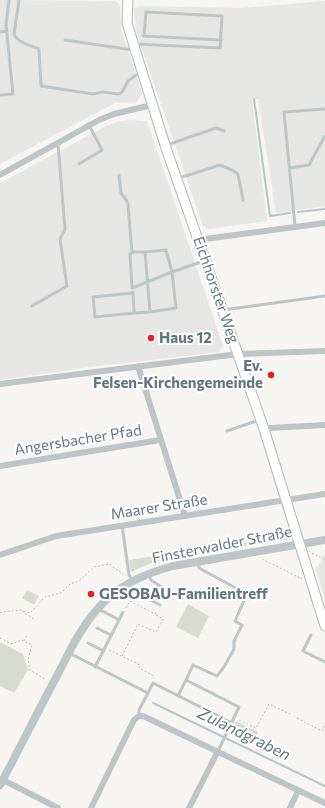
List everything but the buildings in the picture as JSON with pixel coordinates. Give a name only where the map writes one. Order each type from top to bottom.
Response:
[{"type":"main road","name":"Eichhorster Weg","points":[[128,0],[127,23],[152,105],[264,429],[325,626]]},
{"type":"street","points":[[0,174],[89,125],[114,114],[152,105]]},
{"type":"street","points":[[199,241],[295,226],[325,223]]},
{"type":"street","points":[[0,384],[238,354],[325,351]]},
{"type":"street","points":[[138,366],[185,516]]},
{"type":"street","points":[[264,429],[325,425]]},
{"type":"street","name":"Angersbacher Pfad","points":[[0,466],[160,440]]},
{"type":"street","name":"Maarer Straße","points":[[1,552],[56,536],[325,494]]},
{"type":"street","name":"Finsterwalder Straße","points":[[2,782],[84,626],[98,608],[128,580],[173,566],[325,540]]},
{"type":"street","points":[[91,808],[137,718],[143,716],[325,803]]},
{"type":"street","points":[[189,808],[218,751]]},
{"type":"street","points":[[2,782],[58,808]]},
{"type":"street","points":[[290,808],[298,791]]},
{"type":"lane","points":[[0,95],[12,94],[6,25],[9,0]]},
{"type":"lane","points":[[19,0],[14,32],[15,38],[20,42],[39,49],[41,86],[94,94],[103,92],[118,94],[122,92],[128,81],[136,75]]},
{"type":"lane","points":[[65,40],[130,50],[134,47],[220,48],[221,40],[222,16],[146,12],[144,36],[221,40]]},
{"type":"lane","points":[[0,32],[7,31]]},
{"type":"lane","points":[[295,226],[284,112],[325,109]]},
{"type":"lane","points":[[79,164],[102,150],[89,125]]},
{"type":"lane","points":[[166,146],[216,128],[224,131]]},
{"type":"lane","points":[[289,168],[309,165],[325,136]]},
{"type":"lane","points":[[32,306],[67,286],[60,239],[66,229],[58,142]]},
{"type":"lane","points":[[177,179],[220,165],[238,174],[243,200]]},
{"type":"lane","points":[[120,175],[121,193],[128,205],[132,253],[130,254],[134,313]]},
{"type":"lane","points":[[132,253],[166,250],[172,272],[176,308],[96,317],[93,297],[133,293]]},
{"type":"lane","points":[[145,252],[150,312]]},
{"type":"lane","points":[[132,288],[205,260]]},
{"type":"lane","points":[[223,310],[325,296]]},
{"type":"lane","points":[[227,431],[260,419]]},
{"type":"lane","points":[[122,526],[129,575],[128,580],[132,590],[160,605]]},
{"type":"lane","points":[[178,696],[193,665],[217,676],[224,667],[234,649],[234,642],[242,625],[235,621],[247,594],[199,568],[198,561]]},
{"type":"lane","points":[[148,573],[151,580],[166,590]]},
{"type":"lane","points":[[98,608],[119,620]]},
{"type":"lane","points":[[95,667],[123,612]]},
{"type":"lane","points":[[97,628],[112,635]]},
{"type":"lane","points":[[311,635],[303,651],[325,662]]},
{"type":"lane","points":[[88,643],[104,649]]},
{"type":"lane","points":[[69,653],[148,693]]},
{"type":"lane","points":[[186,680],[239,707],[218,751]]},
{"type":"lane","points":[[137,718],[152,683],[232,723]]},
{"type":"path","points":[[312,553],[325,560]]},
{"type":"path","points":[[260,558],[304,580]]},
{"type":"path","points":[[0,613],[21,610],[30,613],[46,597],[61,593],[70,584],[79,581],[94,567],[109,564],[128,580]]},
{"type":"path","points":[[122,656],[138,624],[156,632],[163,619],[130,601],[123,612]]},
{"type":"path","points":[[155,614],[160,605]]},
{"type":"path","points":[[21,610],[35,620]]},
{"type":"path","points":[[23,641],[28,634]]},
{"type":"path","points":[[0,638],[12,644],[22,640],[32,645],[28,659],[30,670],[45,679]]},
{"type":"path","points":[[104,649],[140,665],[139,668],[154,676],[152,683]]},
{"type":"path","points":[[234,718],[256,728],[269,704],[290,714]]},
{"type":"path","points":[[297,718],[322,731],[325,726]]},
{"type":"shaded area","points":[[0,0],[116,1],[120,6],[121,30],[142,93],[137,102],[115,103],[0,164]]},
{"type":"shaded area","points":[[325,1],[325,206],[276,213],[258,99],[252,99],[267,221],[208,229],[203,226],[141,46],[136,29],[134,9],[138,6],[241,8]]},
{"type":"shaded area","points":[[129,120],[147,121],[223,346],[219,352],[90,367],[0,380],[0,183],[106,126]]},
{"type":"shaded area","points":[[290,535],[288,539],[167,558],[131,572],[129,560]]},
{"type":"shaded area","points":[[325,554],[325,599],[316,570]]},
{"type":"shaded area","points":[[27,590],[39,596],[34,605],[22,598]]},
{"type":"shaded area","points":[[188,604],[209,616],[198,638],[176,627]]},
{"type":"shaded area","points":[[0,642],[23,654],[28,670],[14,693],[0,686]]},
{"type":"shaded area","points":[[236,721],[258,732],[252,743],[231,731]]},
{"type":"waterway","points":[[254,99],[270,216],[290,213]]},
{"type":"waterway","points":[[298,212],[325,209]]},
{"type":"waterway","name":"Zulandgraben","points":[[153,703],[325,786]]},
{"type":"place","name":"Haus 12","points":[[151,338]]},
{"type":"place","name":"Ev. Felsen-Kirchengemeinde","points":[[271,375]]},
{"type":"place","name":"GESOBAU-Familientreff","points":[[91,594]]}]
